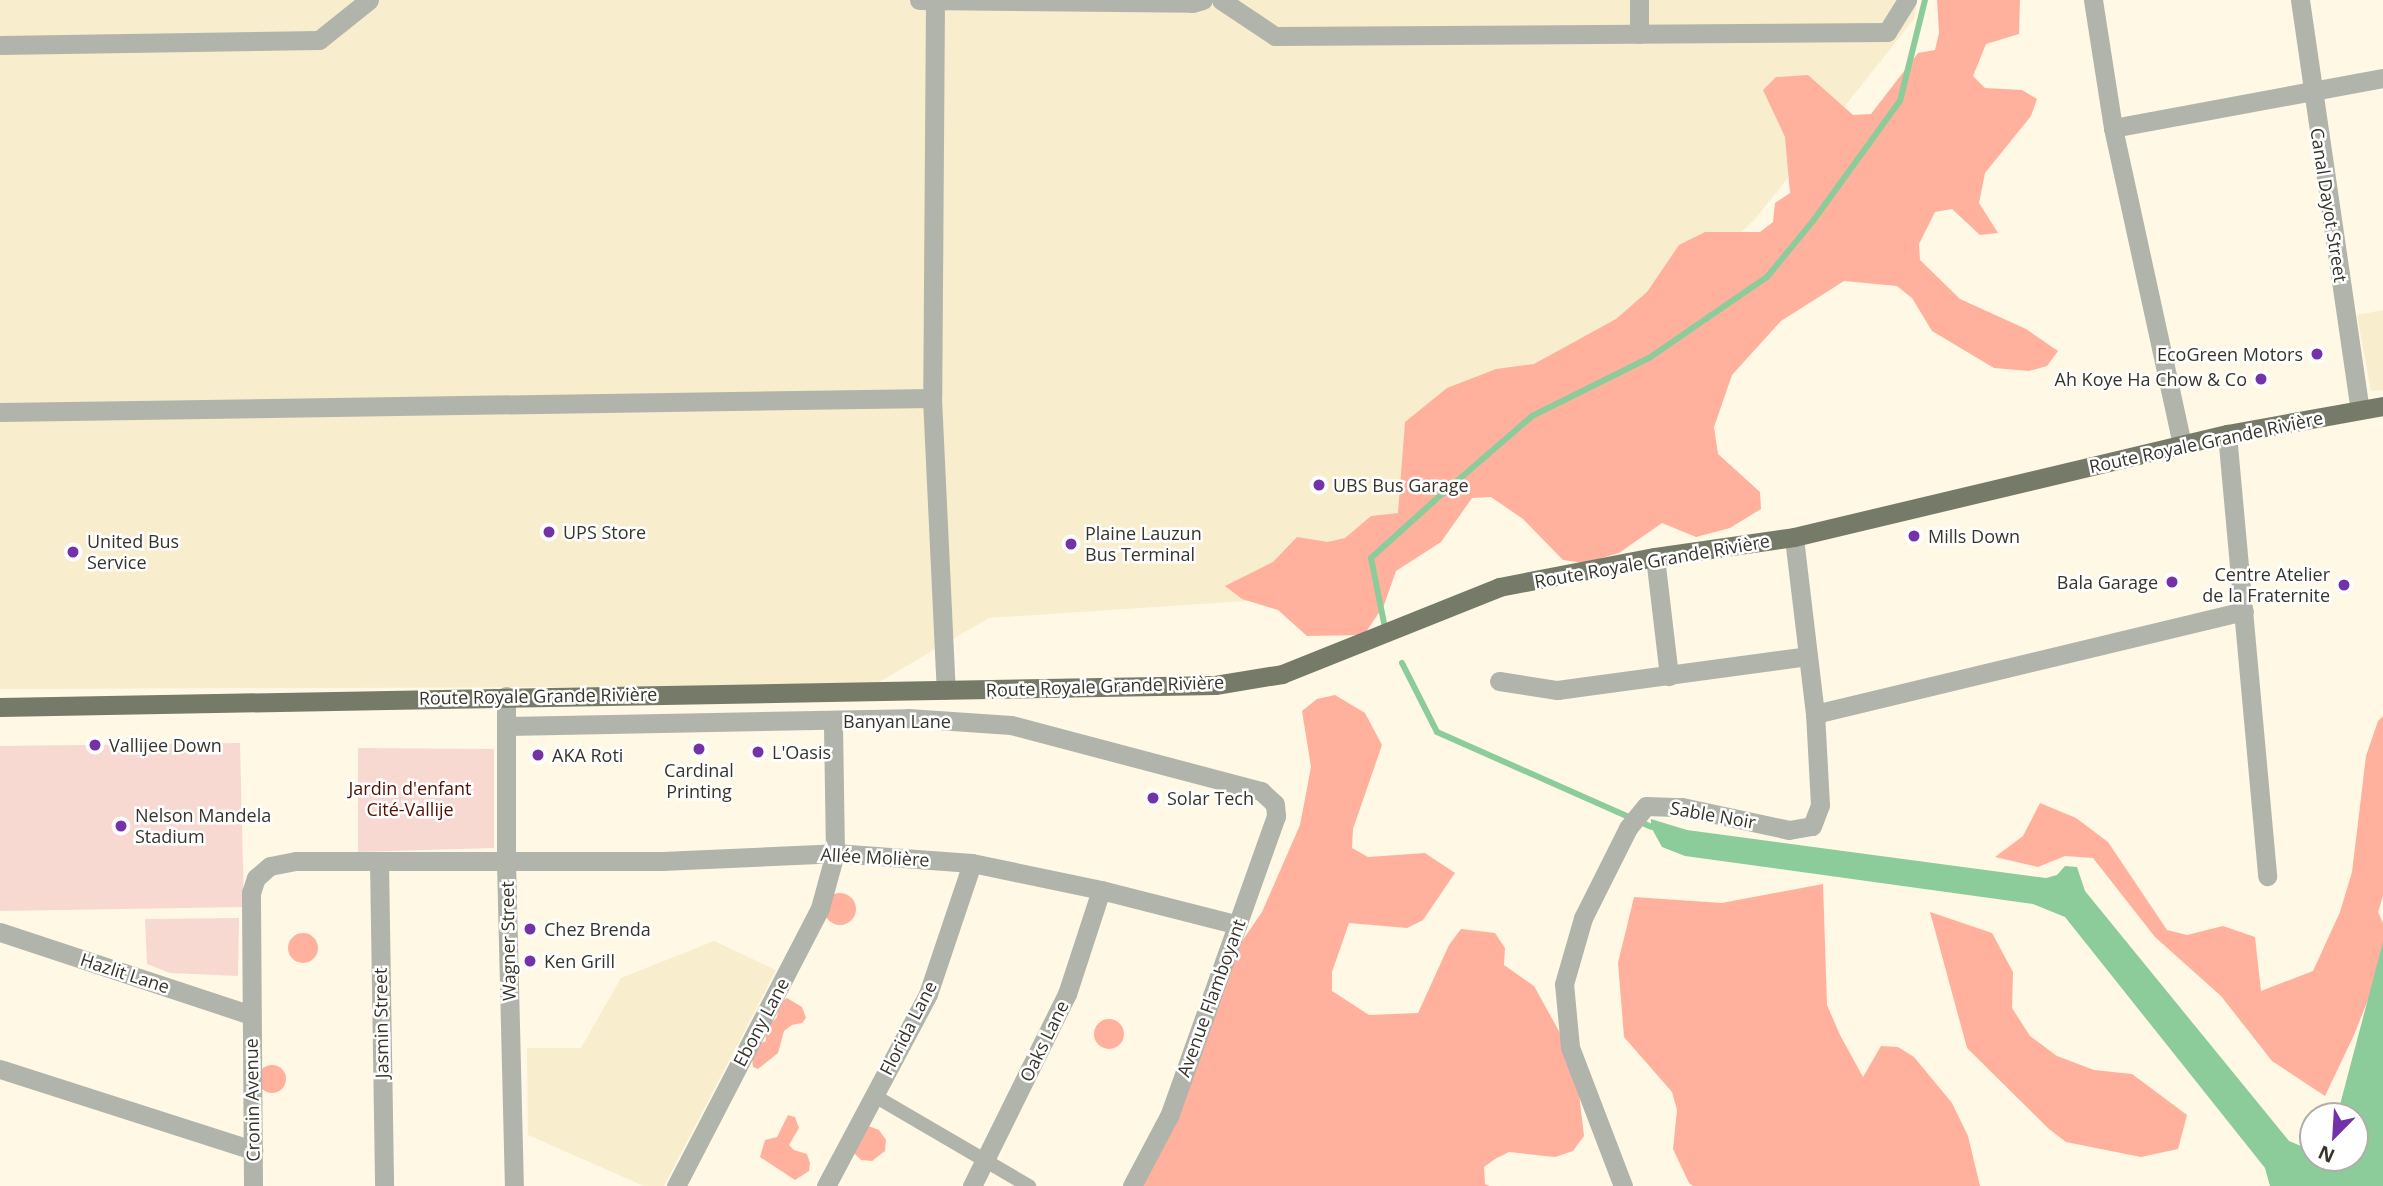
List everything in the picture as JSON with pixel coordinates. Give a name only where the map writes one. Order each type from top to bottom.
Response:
[{"type":"main road","name":"Route Royale Grande Rivière","points":[[0,707],[1215,685],[1282,674],[1499,587],[1655,557],[1794,537],[2182,444],[2383,406]]},
{"type":"street","points":[[0,45],[319,40],[369,0]]},
{"type":"street","points":[[919,0],[1192,3],[1203,0]]},
{"type":"street","points":[[934,0],[932,397],[946,690]]},
{"type":"street","points":[[1221,0],[1275,36],[1887,32],[1907,0]]},
{"type":"street","points":[[1639,0],[1639,34]]},
{"type":"street","points":[[2093,0],[2113,128],[2182,444]]},
{"type":"street","name":"Canal Dayot Street","points":[[2300,0],[2360,409]]},
{"type":"street","points":[[2113,128],[2383,78]]},
{"type":"street","points":[[0,412],[932,397]]},
{"type":"street","points":[[2227,434],[2267,876]]},
{"type":"street","name":"Sable Noir","points":[[1623,1186],[1570,1047],[1564,984],[1583,918],[1628,828],[1646,806],[1682,807],[1789,830],[1812,827],[1821,805],[1815,715],[1794,537]]},
{"type":"street","points":[[1655,557],[1669,676]]},
{"type":"street","points":[[1815,715],[2244,611]]},
{"type":"street","points":[[1499,681],[1557,691],[1808,656]]},
{"type":"street","name":"Wagner Street","points":[[506,696],[506,862],[514,1186]]},
{"type":"street","name":"Banyan Lane","points":[[506,726],[908,718],[1011,725],[1261,791],[1275,804]]},
{"type":"street","name":"Ebony Lane","points":[[676,1186],[820,908],[835,853],[833,721]]},
{"type":"street","name":"Avenue Flamboyant","points":[[1132,1186],[1169,1115],[1276,816],[1275,804]]},
{"type":"street","name":"Allée Molière","points":[[379,861],[662,861],[835,853],[972,863],[1101,890],[1238,925]]},
{"type":"street","name":"Cronin Avenue","points":[[253,1186],[251,893],[256,878],[270,866],[296,861],[379,861]]},
{"type":"street","name":"Jasmin Street","points":[[379,861],[384,1186]]},
{"type":"street","name":"Florida Lane","points":[[826,1186],[928,994],[972,863]]},
{"type":"street","name":"Oaks Lane","points":[[972,1186],[1067,994],[1101,890]]},
{"type":"street","name":"Hazlit Lane","points":[[0,932],[251,1015]]},
{"type":"street","points":[[0,1069],[253,1150]]},
{"type":"street","points":[[873,1096],[1029,1186]]},
{"type":"shaded area","points":[[0,0],[1917,0],[1914,19],[1756,218],[1364,593],[989,618],[872,686],[0,689]]},
{"type":"shaded area","points":[[1937,0],[2020,0],[2019,34],[1986,44],[1973,76],[1985,88],[2022,90],[2037,99],[2031,116],[1985,173],[1979,203],[1998,233],[1980,235],[1952,209],[1935,212],[1919,244],[1920,260],[1960,299],[2026,329],[2058,351],[2047,366],[2029,371],[1994,368],[1932,331],[1912,298],[1897,286],[1844,281],[1781,321],[1732,375],[1714,427],[1718,454],[1760,492],[1761,509],[1730,528],[1696,537],[1662,523],[1619,553],[1584,563],[1563,560],[1523,519],[1491,497],[1472,498],[1441,542],[1396,571],[1384,605],[1364,635],[1307,636],[1278,610],[1242,599],[1225,586],[1273,562],[1297,537],[1328,542],[1345,538],[1371,516],[1398,513],[1405,422],[1447,388],[1496,369],[1534,364],[1616,319],[1647,292],[1679,245],[1705,232],[1760,232],[1773,222],[1775,203],[1790,193],[1785,137],[1763,90],[1776,77],[1808,75],[1853,115],[1871,114],[1918,53],[1935,50],[1939,33]]},
{"type":"shaded area","points":[[2383,310],[2383,390],[2371,391],[2357,315]]},
{"type":"shaded area","points":[[1335,695],[1365,713],[1382,745],[1353,829],[1352,848],[1368,857],[1425,853],[1455,873],[1423,920],[1407,928],[1349,923],[1332,972],[1332,991],[1369,1015],[1418,1013],[1449,945],[1461,929],[1495,933],[1505,948],[1504,965],[1534,986],[1575,1060],[1584,1136],[1573,1151],[1555,1157],[1509,1152],[1495,1159],[1484,1167],[1485,1184],[1490,1186],[1135,1186],[1236,950],[1262,912],[1300,825],[1311,767],[1302,711],[1317,699]]},
{"type":"shaded area","points":[[2383,716],[2383,896],[2378,912],[2383,923],[2383,962],[2354,1035],[2325,1096],[2272,1061],[2221,996],[2155,937],[2093,858],[2065,856],[2038,867],[1995,857],[2023,836],[2040,803],[2076,818],[2108,842],[2167,930],[2187,935],[2223,926],[2255,937],[2261,991],[2313,971],[2340,912],[2352,872],[2366,756],[2378,721]]},
{"type":"shaded area","points":[[1651,819],[1687,830],[2046,878],[2057,875],[2065,866],[2077,867],[2085,891],[2289,1141],[2299,1145],[2299,1172],[2369,1172],[2369,1102],[2341,1102],[2383,942],[2383,1186],[2270,1186],[2265,1168],[2065,917],[2033,904],[1685,856],[1662,847],[1651,827]]},
{"type":"shaded area","points":[[1823,884],[1827,1005],[1840,1035],[1863,1077],[1881,1046],[1898,1047],[1914,1057],[1952,1103],[1968,1136],[1980,1186],[1693,1186],[1689,1183],[1673,1149],[1677,1110],[1672,1092],[1624,1037],[1618,963],[1634,897],[1722,903]]},
{"type":"shaded area","points":[[840,893],[851,898],[856,909],[851,920],[840,925],[829,920],[824,909],[829,898]]},
{"type":"shaded area","points":[[1930,912],[1992,933],[2013,972],[2012,1008],[2030,1036],[2057,1056],[2094,1070],[2132,1074],[2187,1115],[2178,1149],[2141,1157],[2066,1142],[2049,1129],[1967,1048]]},
{"type":"shaded area","points":[[303,933],[314,937],[318,948],[314,959],[303,963],[292,959],[288,948],[292,937]]},
{"type":"shaded area","points":[[714,941],[776,970],[664,1186],[644,1186],[528,1135],[527,1048],[581,1048],[621,978]]},
{"type":"shaded area","points":[[787,998],[802,1007],[806,1018],[802,1023],[792,1025],[784,1031],[778,1053],[758,1069],[753,1067],[752,1057],[759,1044],[766,1041],[765,1030],[777,1017],[779,1003]]},
{"type":"shaded area","points":[[1109,1019],[1120,1023],[1124,1034],[1120,1045],[1109,1049],[1098,1045],[1094,1034],[1098,1023]]},
{"type":"shaded area","points":[[272,1065],[282,1069],[286,1079],[282,1089],[272,1093],[262,1089],[258,1079],[262,1069]]},
{"type":"shaded area","points":[[788,1115],[795,1117],[799,1128],[789,1145],[794,1150],[807,1154],[810,1163],[809,1171],[795,1180],[760,1157],[765,1140],[777,1137]]},
{"type":"shaded area","points":[[868,1126],[879,1130],[886,1140],[885,1151],[872,1161],[861,1160],[853,1152]]},
{"type":"green space","name":"Nelson Mandela Stadium","points":[[240,743],[244,907],[0,911],[0,746]]},
{"type":"green space","name":"Jardin d'enfant Cité-Vallije","points":[[358,748],[494,749],[494,848],[358,852]]},
{"type":"green space","points":[[239,918],[238,976],[170,973],[147,964],[145,919]]},
{"type":"waterway","points":[[1384,623],[1371,558],[1434,501],[1532,416],[1649,358],[1767,277],[1813,221],[1900,101],[1925,0]]},
{"type":"waterway","points":[[1402,663],[1437,732],[1651,827]]},
{"type":"place","name":"EcoGreen Motors","points":[[2317,354]]},
{"type":"place","name":"Ah Koye Ha Chow & Co","points":[[2261,379]]},
{"type":"place","name":"UBS Bus Garage","points":[[1319,485]]},
{"type":"place","name":"UPS Store","points":[[549,532]]},
{"type":"place","name":"Mills Down","points":[[1914,536]]},
{"type":"place","name":"Plaine Lauzun Bus Terminal","points":[[1071,544]]},
{"type":"place","name":"United Bus Service","points":[[73,552]]},
{"type":"place","name":"Bala Garage","points":[[2172,582]]},
{"type":"place","name":"Centre Atelier de la Fraternite","points":[[2344,585]]},
{"type":"place","name":"Vallijee Down","points":[[95,745]]},
{"type":"place","name":"Cardinal Printing","points":[[699,749]]},
{"type":"place","name":"L'Oasis","points":[[758,752]]},
{"type":"place","name":"AKA Roti","points":[[538,755]]},
{"type":"place","name":"Solar Tech","points":[[1153,798]]},
{"type":"place","name":"Nelson Mandela Stadium","points":[[121,826]]},
{"type":"place","name":"Chez Brenda","points":[[530,929]]},
{"type":"place","name":"Ken Grill","points":[[530,961]]}]
